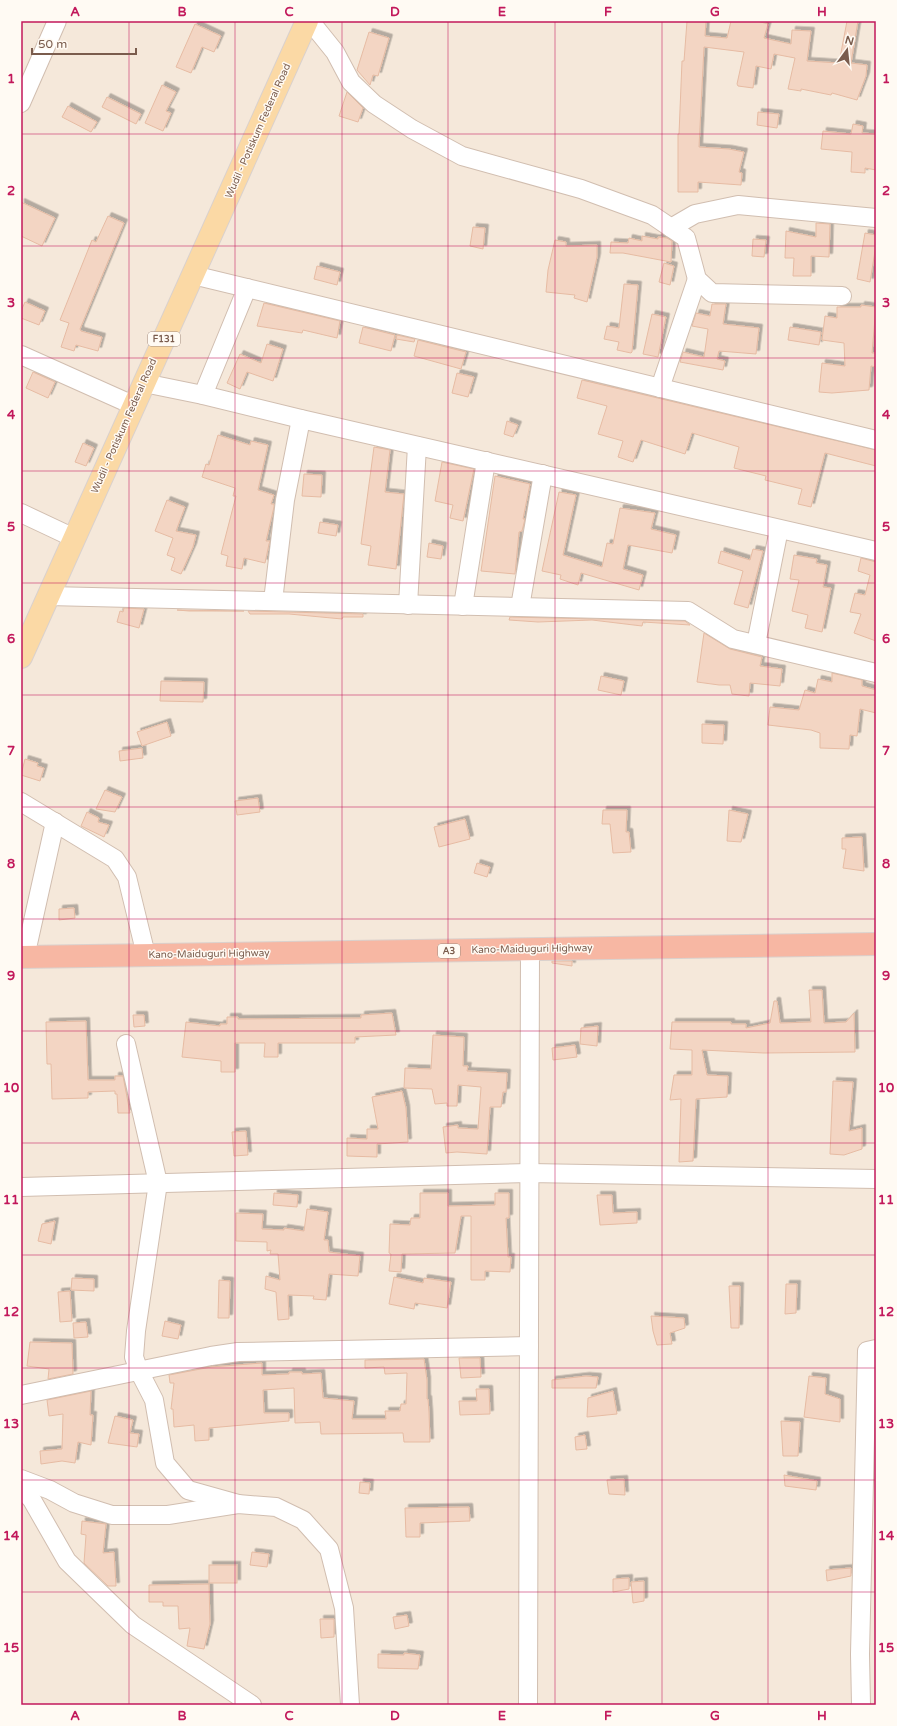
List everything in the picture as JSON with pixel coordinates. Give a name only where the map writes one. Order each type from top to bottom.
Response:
[{"type":"highway","name":"Kano-Maiduguri Highway","points":[[23,957],[876,944]]},
{"type":"main road","name":"Wudil - Potiskum Federal Road","points":[[21,657],[309,21]]},
{"type":"street","points":[[21,103],[57,21]]},
{"type":"street","points":[[309,21],[335,52],[351,82],[374,104],[412,129],[462,156],[581,189],[652,215],[686,238],[697,279],[712,293],[842,296]]},
{"type":"street","points":[[671,228],[695,214],[738,205],[876,218]]},
{"type":"street","points":[[193,275],[876,440]]},
{"type":"street","points":[[660,388],[697,279]]},
{"type":"street","points":[[203,395],[247,288]]},
{"type":"street","points":[[21,355],[134,406]]},
{"type":"street","points":[[144,384],[203,395],[301,420],[876,551]]},
{"type":"street","points":[[273,602],[285,500],[301,420]]},
{"type":"street","points":[[408,605],[417,446]]},
{"type":"street","points":[[463,606],[486,461]]},
{"type":"street","points":[[520,607],[543,474]]},
{"type":"street","points":[[21,513],[74,538]]},
{"type":"street","points":[[756,644],[779,529]]},
{"type":"street","points":[[48,596],[688,611],[733,639],[876,674]]},
{"type":"street","points":[[21,802],[115,859],[127,877],[146,955]]},
{"type":"street","points":[[23,957],[55,822]]},
{"type":"street","points":[[528,1705],[530,949]]},
{"type":"street","points":[[126,1044],[158,1183],[136,1331],[134,1357],[139,1371],[154,1400],[165,1463],[188,1490],[238,1504],[276,1507],[303,1520],[329,1549],[344,1608],[350,1705]]},
{"type":"street","points":[[21,1186],[529,1174],[876,1179]]},
{"type":"street","points":[[21,1395],[238,1352],[529,1346]]},
{"type":"street","points":[[861,1705],[860,1654],[867,1351],[876,1349]]},
{"type":"street","points":[[21,1479],[50,1490],[74,1503],[112,1515],[168,1515],[238,1504]]},
{"type":"street","points":[[21,1487],[32,1500],[67,1561],[133,1624],[252,1705]]},
{"type":"shaded area","points":[[21,21],[876,21],[876,1705],[21,1705]]},
{"type":"building","points":[[687,21],[706,21],[705,36],[727,38],[731,21],[757,21],[768,24],[764,38],[791,44],[792,30],[811,31],[807,61],[839,63],[847,21],[858,21],[851,63],[867,65],[866,76],[857,100],[832,93],[831,95],[801,89],[801,91],[788,89],[795,58],[774,54],[771,69],[756,66],[753,88],[738,86],[737,84],[744,52],[704,47],[699,147],[729,149],[744,152],[739,172],[742,173],[741,185],[698,182],[698,192],[678,192],[678,134],[682,61],[684,61]]},
{"type":"building","points":[[195,24],[221,36],[214,52],[202,47],[191,73],[176,67]]},
{"type":"building","points":[[369,32],[389,38],[378,76],[373,75],[370,85],[357,70]]},
{"type":"building","points":[[162,85],[176,92],[166,111],[171,113],[163,131],[145,123]]},
{"type":"building","points":[[347,92],[363,108],[358,122],[339,116]]},
{"type":"building","points":[[107,97],[141,114],[136,124],[102,107]]},
{"type":"building","points":[[68,106],[97,122],[91,132],[62,117]]},
{"type":"building","points":[[758,112],[779,114],[777,128],[757,125]]},
{"type":"building","points":[[853,124],[863,126],[862,133],[876,134],[876,170],[865,168],[865,173],[851,172],[852,152],[821,149],[823,131],[851,134]]},
{"type":"building","points":[[21,202],[55,218],[42,246],[21,236]]},
{"type":"building","points":[[108,216],[124,223],[80,329],[81,331],[102,337],[98,351],[76,345],[74,351],[61,347],[69,323],[60,320],[92,240],[96,242]]},
{"type":"building","points":[[816,223],[830,224],[829,257],[811,256],[811,276],[793,276],[794,258],[785,258],[786,231],[816,237]]},
{"type":"building","points":[[473,227],[485,228],[483,249],[470,246]]},
{"type":"building","points":[[865,233],[876,235],[876,245],[870,282],[857,279]]},
{"type":"building","points":[[642,236],[658,239],[658,237],[667,238],[672,241],[671,262],[623,253],[610,253],[611,242],[628,243],[629,238],[642,241]]},
{"type":"building","points":[[753,239],[766,240],[764,257],[752,256]]},
{"type":"building","points":[[555,240],[566,242],[566,246],[597,245],[597,257],[587,302],[574,298],[575,295],[546,292],[548,270]]},
{"type":"building","points":[[664,263],[674,266],[670,285],[659,282]]},
{"type":"building","points":[[317,266],[340,272],[337,285],[314,279]]},
{"type":"building","points":[[624,284],[638,285],[631,353],[617,350],[619,342],[604,339],[607,326],[619,328]]},
{"type":"building","points":[[25,302],[45,311],[39,325],[21,318],[21,311]]},
{"type":"building","points":[[264,303],[340,321],[337,338],[303,330],[302,333],[257,326]]},
{"type":"building","points":[[712,304],[726,304],[723,324],[759,328],[756,354],[719,351],[717,359],[725,361],[723,370],[680,362],[683,352],[704,357],[708,329],[692,326],[696,313],[710,316]]},
{"type":"building","points":[[861,305],[876,307],[872,353],[876,353],[876,367],[871,366],[869,390],[832,393],[819,392],[822,363],[845,366],[844,343],[822,340],[825,316],[837,318],[837,307],[861,307]]},
{"type":"building","points":[[652,314],[666,317],[658,357],[643,354]]},
{"type":"building","points":[[363,327],[395,335],[391,351],[359,343]]},
{"type":"building","points":[[790,327],[821,332],[819,345],[788,340]]},
{"type":"building","points":[[397,335],[415,339],[414,342],[396,339]]},
{"type":"building","points":[[418,340],[466,352],[461,369],[414,356]]},
{"type":"building","points":[[267,344],[283,349],[273,381],[247,372],[240,389],[227,383],[240,354],[261,363]]},
{"type":"building","points":[[33,372],[55,382],[48,398],[26,388]]},
{"type":"building","points":[[457,373],[474,377],[468,397],[452,393]]},
{"type":"building","points":[[582,380],[876,450],[876,466],[825,453],[811,507],[798,504],[802,489],[765,480],[766,476],[734,468],[739,447],[692,433],[685,454],[641,440],[633,462],[618,457],[623,441],[598,434],[607,406],[577,398]]},
{"type":"building","points":[[507,421],[518,425],[513,437],[504,434]]},
{"type":"building","points":[[218,435],[250,445],[251,441],[268,445],[258,490],[274,495],[271,504],[274,504],[274,507],[266,541],[270,541],[265,563],[244,558],[242,569],[226,566],[228,556],[221,554],[236,496],[233,496],[235,488],[202,477],[206,464],[209,465]]},
{"type":"building","points":[[83,443],[94,448],[86,466],[75,462]]},
{"type":"building","points":[[374,447],[390,450],[385,492],[404,494],[396,569],[368,565],[371,546],[361,544]]},
{"type":"building","points":[[442,462],[474,469],[463,521],[450,518],[453,505],[435,501]]},
{"type":"building","points":[[304,474],[322,475],[321,497],[302,496]]},
{"type":"building","points":[[495,476],[530,484],[523,519],[525,519],[522,531],[519,532],[515,574],[481,571]]},
{"type":"building","points":[[559,492],[576,495],[563,555],[602,567],[607,543],[613,544],[620,508],[655,513],[651,529],[676,535],[672,553],[628,545],[623,569],[643,575],[639,590],[581,573],[578,585],[560,579],[561,575],[542,571]]},
{"type":"building","points":[[167,500],[185,507],[176,531],[196,535],[193,547],[181,574],[171,570],[175,558],[167,555],[173,538],[155,531]]},
{"type":"building","points":[[320,522],[338,525],[336,536],[318,533]]},
{"type":"building","points":[[429,543],[443,546],[441,559],[427,557]]},
{"type":"building","points":[[753,549],[763,551],[748,608],[734,604],[743,571],[718,563],[721,551],[750,560]]},
{"type":"building","points":[[794,555],[817,559],[816,563],[827,565],[823,587],[831,588],[822,632],[805,628],[808,615],[792,611],[799,580],[790,579]]},
{"type":"building","points":[[861,558],[876,562],[876,641],[854,633],[861,614],[850,612],[855,593],[865,595],[870,575],[858,571]]},
{"type":"building","points":[[124,608],[144,609],[139,628],[117,622],[120,611],[123,612]]},
{"type":"building","points":[[177,610],[244,611],[189,611]]},
{"type":"building","points":[[248,611],[363,614],[363,617],[343,617],[342,619],[289,614],[250,614]]},
{"type":"building","points":[[510,617],[685,621],[690,625],[643,622],[642,626],[592,620],[538,622],[509,620]]},
{"type":"building","points":[[704,633],[730,649],[762,657],[760,666],[782,669],[780,686],[750,683],[749,696],[732,694],[730,685],[697,682]]},
{"type":"building","points":[[832,673],[862,680],[862,686],[876,690],[876,713],[860,709],[857,736],[850,735],[849,749],[820,748],[820,733],[811,730],[768,725],[770,707],[799,710],[805,690],[815,693],[818,679],[832,682]]},
{"type":"building","points":[[601,676],[624,681],[621,695],[598,690]]},
{"type":"building","points":[[161,681],[204,682],[203,702],[160,701]]},
{"type":"building","points":[[167,722],[171,736],[142,746],[137,732]]},
{"type":"building","points":[[702,724],[724,725],[723,744],[702,743]]},
{"type":"building","points":[[142,748],[143,758],[120,761],[119,751]]},
{"type":"building","points":[[25,759],[38,763],[37,766],[44,768],[40,781],[21,775]]},
{"type":"building","points":[[105,790],[122,797],[115,812],[96,809]]},
{"type":"building","points":[[258,798],[260,812],[237,815],[235,801]]},
{"type":"building","points":[[603,810],[627,810],[626,832],[629,832],[631,852],[613,853],[610,824],[602,824]]},
{"type":"building","points":[[729,810],[748,814],[741,842],[727,841]]},
{"type":"building","points":[[87,812],[99,818],[98,822],[109,825],[104,837],[81,826]]},
{"type":"building","points":[[465,819],[470,839],[439,847],[434,827]]},
{"type":"building","points":[[862,837],[864,871],[843,868],[846,849],[842,849],[842,838]]},
{"type":"building","points":[[477,863],[490,867],[487,877],[474,873]]},
{"type":"building","points":[[74,908],[75,918],[59,920],[59,909]]},
{"type":"building","points":[[552,961],[572,961],[572,966],[552,963]]},
{"type":"building","points":[[809,990],[822,990],[824,1023],[846,1022],[854,1013],[855,1052],[764,1053],[702,1050],[707,1075],[728,1076],[727,1097],[696,1099],[693,1161],[679,1162],[681,1099],[670,1100],[674,1075],[692,1075],[692,1050],[670,1049],[672,1022],[731,1022],[731,1024],[746,1024],[746,1028],[770,1023],[774,1001],[777,1001],[780,1023],[811,1022]]},
{"type":"building","points":[[392,1013],[396,1035],[355,1037],[355,1043],[278,1043],[278,1057],[264,1057],[265,1043],[235,1043],[235,1072],[221,1072],[221,1061],[182,1057],[186,1022],[220,1026],[220,1024],[227,1024],[227,1017],[238,1017],[238,1019],[361,1018],[361,1015]]},
{"type":"building","points":[[133,1015],[144,1015],[145,1026],[134,1027]]},
{"type":"building","points":[[86,1021],[88,1080],[115,1080],[115,1076],[123,1076],[130,1113],[118,1113],[117,1094],[115,1094],[115,1091],[88,1092],[88,1098],[52,1099],[51,1064],[47,1064],[46,1022]]},
{"type":"building","points":[[598,1026],[597,1046],[580,1044],[581,1028]]},
{"type":"building","points":[[433,1035],[464,1037],[463,1066],[468,1066],[467,1071],[507,1073],[506,1092],[503,1092],[501,1107],[490,1107],[487,1154],[457,1152],[446,1153],[443,1127],[458,1125],[458,1128],[478,1129],[481,1087],[458,1085],[457,1106],[447,1106],[447,1103],[435,1104],[432,1089],[404,1088],[405,1068],[431,1069]]},
{"type":"building","points":[[575,1045],[577,1057],[553,1060],[552,1048]]},
{"type":"building","points":[[833,1081],[853,1082],[849,1131],[862,1128],[862,1149],[844,1155],[830,1154]]},
{"type":"building","points":[[402,1091],[406,1108],[408,1142],[377,1144],[377,1157],[347,1156],[347,1138],[367,1139],[367,1129],[378,1129],[372,1097]]},
{"type":"building","points":[[246,1131],[248,1155],[234,1156],[232,1132]]},
{"type":"building","points":[[274,1193],[298,1195],[297,1207],[273,1205]]},
{"type":"building","points":[[420,1193],[448,1193],[448,1206],[495,1205],[495,1193],[509,1193],[509,1218],[506,1218],[508,1257],[511,1257],[510,1272],[485,1271],[485,1280],[471,1280],[471,1216],[461,1216],[455,1253],[402,1254],[401,1272],[389,1271],[391,1254],[389,1253],[390,1224],[410,1225],[411,1218],[420,1218]]},
{"type":"building","points":[[597,1195],[612,1195],[613,1213],[637,1212],[637,1223],[600,1225]]},
{"type":"building","points":[[307,1209],[328,1212],[324,1240],[328,1240],[329,1252],[360,1256],[358,1276],[329,1274],[326,1300],[313,1299],[314,1296],[288,1295],[289,1319],[278,1320],[276,1292],[265,1289],[266,1276],[280,1280],[278,1254],[270,1254],[271,1250],[267,1251],[267,1242],[236,1241],[236,1213],[263,1214],[262,1229],[284,1230],[284,1228],[304,1231]]},
{"type":"building","points":[[55,1221],[51,1244],[38,1241],[42,1224]]},
{"type":"building","points":[[394,1277],[423,1283],[424,1278],[451,1282],[447,1308],[415,1303],[414,1309],[389,1304]]},
{"type":"building","points":[[72,1278],[94,1279],[94,1291],[71,1290]]},
{"type":"building","points":[[219,1280],[230,1281],[229,1318],[218,1318]]},
{"type":"building","points":[[786,1284],[797,1284],[796,1313],[785,1314]]},
{"type":"building","points":[[729,1286],[740,1286],[739,1328],[731,1328]]},
{"type":"building","points":[[70,1291],[72,1321],[60,1322],[58,1292]]},
{"type":"building","points":[[651,1316],[684,1318],[685,1328],[670,1333],[672,1344],[657,1345]]},
{"type":"building","points":[[165,1321],[181,1325],[178,1339],[162,1336]]},
{"type":"building","points":[[86,1322],[88,1337],[74,1338],[73,1323]]},
{"type":"building","points":[[30,1342],[72,1343],[73,1374],[48,1379],[49,1369],[27,1366]]},
{"type":"building","points":[[459,1358],[480,1358],[481,1377],[461,1378]]},
{"type":"building","points":[[424,1359],[427,1380],[430,1442],[404,1442],[403,1433],[321,1434],[320,1422],[295,1423],[294,1388],[263,1390],[264,1413],[289,1413],[289,1421],[209,1428],[209,1440],[195,1441],[194,1425],[174,1427],[173,1409],[171,1409],[174,1383],[170,1383],[169,1375],[211,1367],[262,1363],[262,1375],[289,1374],[289,1372],[302,1372],[302,1374],[321,1373],[323,1398],[354,1401],[352,1419],[386,1419],[385,1411],[400,1411],[401,1404],[406,1404],[407,1373],[385,1374],[384,1367],[365,1368],[365,1360]]},
{"type":"building","points":[[586,1376],[598,1377],[596,1388],[552,1388],[552,1380]]},
{"type":"building","points":[[809,1376],[826,1378],[825,1394],[840,1399],[840,1422],[804,1417]]},
{"type":"building","points":[[476,1389],[489,1389],[490,1414],[460,1415],[459,1401],[477,1401]]},
{"type":"building","points":[[91,1391],[90,1415],[93,1415],[91,1445],[78,1442],[75,1463],[62,1461],[41,1464],[40,1451],[62,1449],[63,1414],[49,1416],[47,1400]]},
{"type":"building","points":[[613,1391],[617,1414],[587,1417],[588,1398]]},
{"type":"building","points":[[115,1416],[133,1420],[130,1433],[139,1434],[137,1447],[108,1443]]},
{"type":"building","points":[[781,1421],[800,1422],[798,1456],[783,1456]]},
{"type":"building","points":[[585,1435],[587,1449],[576,1450],[575,1437]]},
{"type":"building","points":[[784,1475],[817,1481],[816,1490],[785,1486]]},
{"type":"building","points":[[624,1479],[625,1495],[609,1494],[607,1480]]},
{"type":"building","points":[[360,1482],[370,1483],[369,1494],[359,1493]]},
{"type":"building","points":[[469,1507],[470,1521],[420,1523],[420,1537],[406,1537],[405,1508]]},
{"type":"building","points":[[82,1521],[106,1524],[103,1553],[114,1552],[116,1586],[108,1586],[84,1563],[86,1535],[81,1534]]},
{"type":"building","points":[[252,1552],[269,1554],[267,1567],[250,1565]]},
{"type":"building","points":[[209,1565],[237,1565],[237,1583],[209,1583]]},
{"type":"building","points":[[851,1568],[851,1576],[827,1581],[826,1570]]},
{"type":"building","points":[[629,1578],[629,1589],[613,1592],[613,1579]]},
{"type":"building","points":[[644,1581],[644,1601],[633,1603],[631,1582]]},
{"type":"building","points":[[209,1584],[210,1624],[204,1649],[187,1646],[190,1628],[179,1629],[178,1606],[163,1606],[163,1602],[149,1602],[149,1585]]},
{"type":"building","points":[[407,1615],[409,1626],[395,1629],[393,1617]]},
{"type":"building","points":[[320,1619],[334,1619],[334,1637],[321,1638]]},
{"type":"building","points":[[404,1653],[420,1655],[418,1669],[378,1668],[378,1654],[404,1655]]}]
